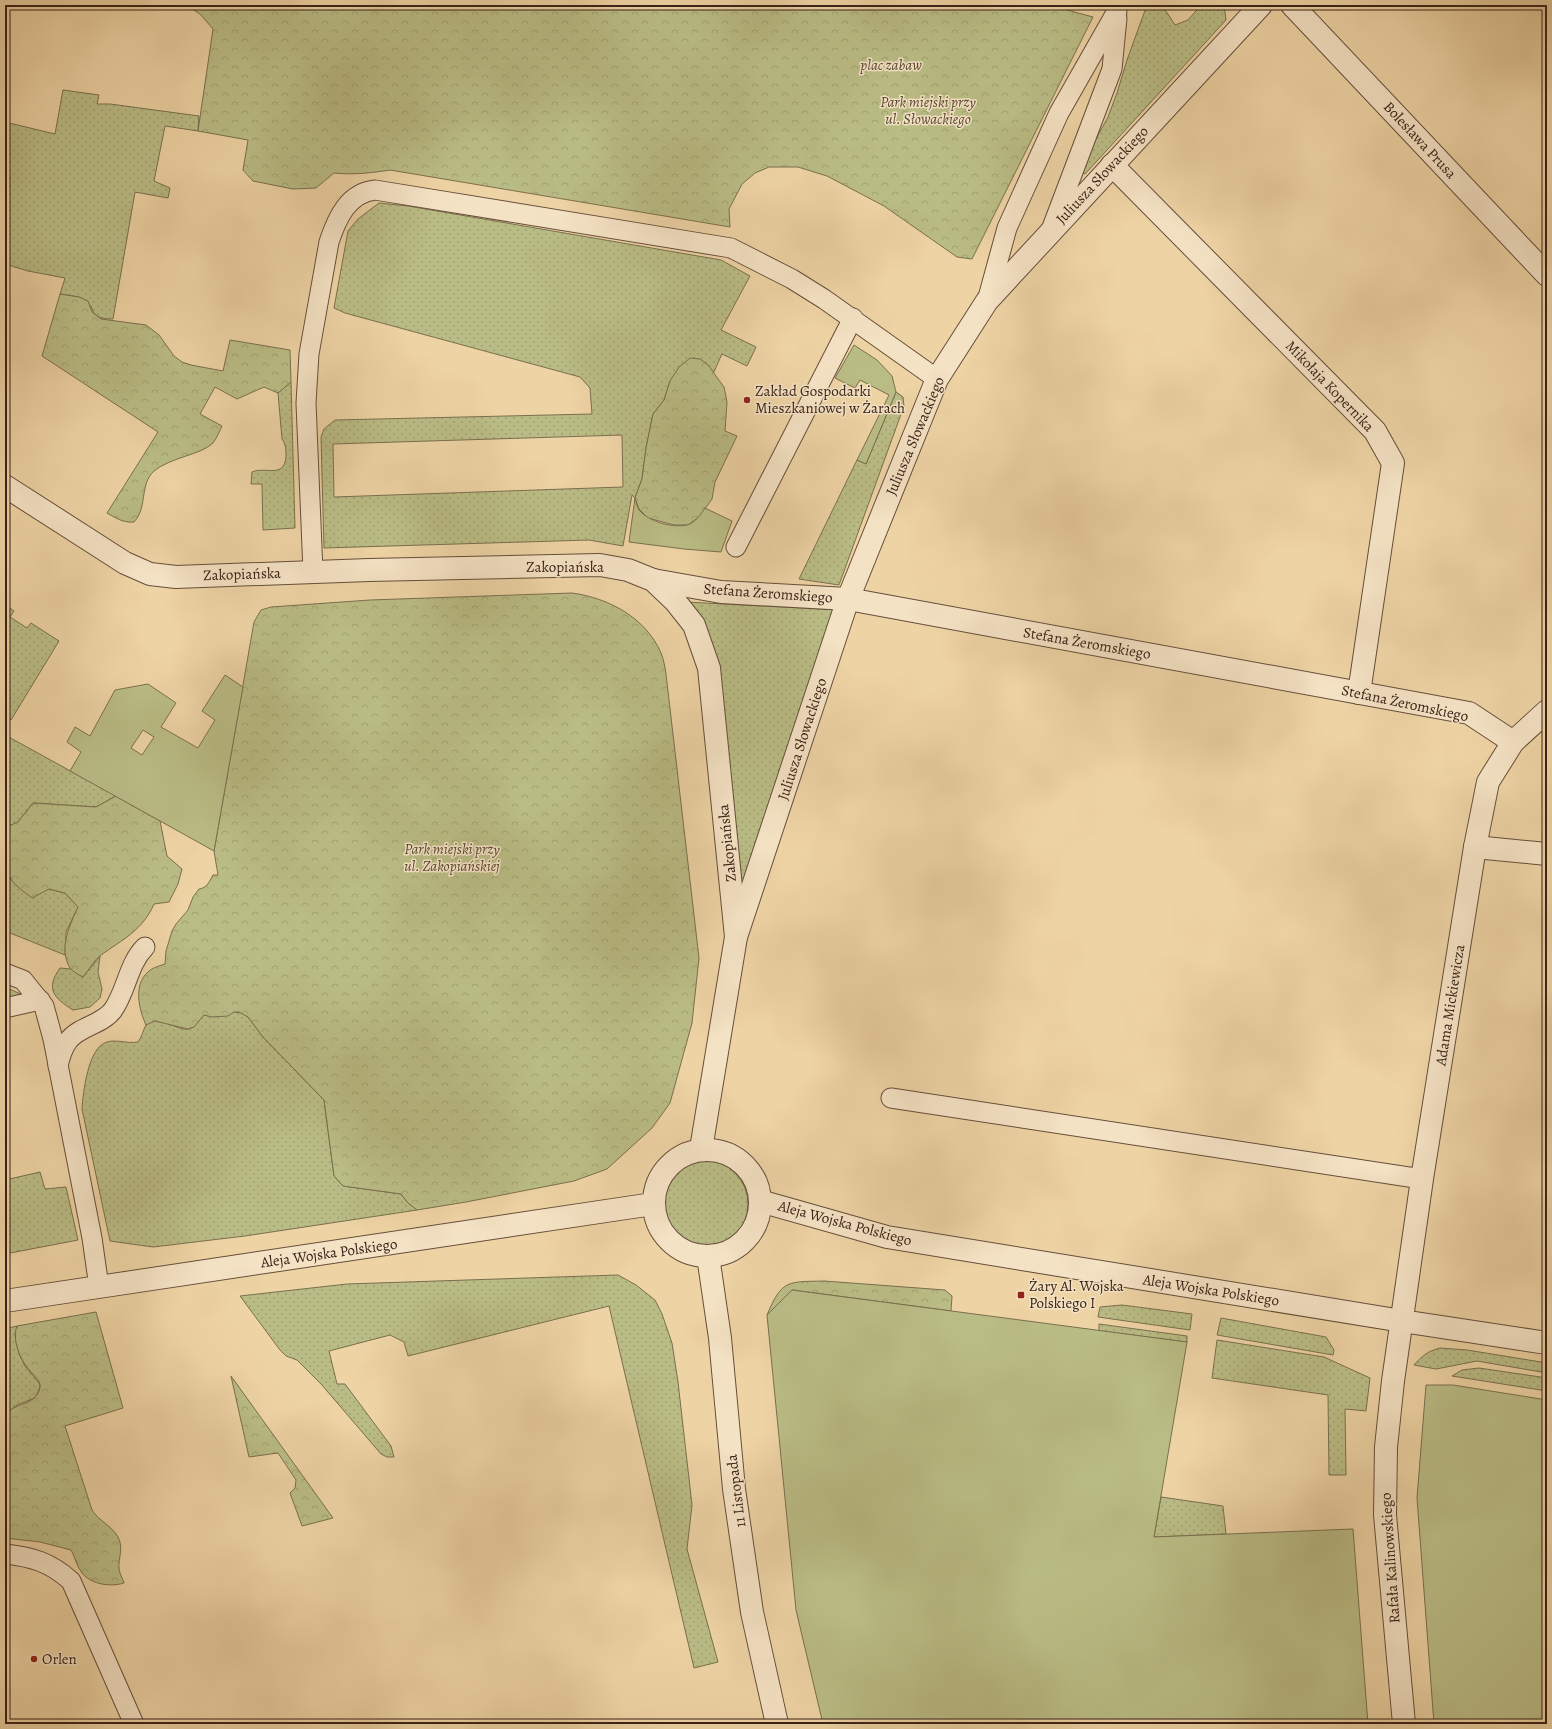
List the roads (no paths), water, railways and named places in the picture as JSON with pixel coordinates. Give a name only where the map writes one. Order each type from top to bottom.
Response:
[{"type":"street","name":"Juliusza Słowackiego","points":[[736,937],[848,599],[937,379],[987,300],[1261,5]]},
{"type":"street","name":"Bolesława Prusa","points":[[1292,5],[1547,275]]},
{"type":"street","name":"Mikołaja Kopernika","points":[[1112,165],[1375,431],[1393,463],[1359,693]]},
{"type":"street","name":"Zakopiańska","points":[[5,486],[125,563],[150,574],[176,577],[600,565],[628,570],[653,580],[675,601],[694,625],[709,668],[736,937],[701,1149]]},
{"type":"street","name":"Stefana Żeromskiego","points":[[653,580],[721,592],[848,599],[1359,693],[1468,714],[1513,742]]},
{"type":"street","name":"Adama Mickiewicza","points":[[1402,1321],[1422,1179],[1475,847],[1488,782],[1513,742],[1547,710]]},
{"type":"street","points":[[1475,847],[1547,854]]},
{"type":"street","points":[[701,1149],[718,1150],[735,1157],[748,1168],[757,1183],[760,1200],[758,1217],[751,1233],[739,1245],[725,1253],[708,1256],[692,1254],[676,1247],[664,1235],[656,1221],[653,1204],[655,1188],[661,1174],[686,1153],[701,1149]]},
{"type":"street","name":"Aleja Wojska Polskiego","points":[[760,1200],[887,1237],[1402,1321],[1547,1343]]},
{"type":"street","name":"Aleja Wojska Polskiego","points":[[5,1301],[653,1204]]},
{"type":"street","name":"11 Listopada","points":[[708,1256],[720,1338],[734,1489],[751,1606],[777,1724]]},
{"type":"street","name":"Rafała Kalinowskiego","points":[[1402,1321],[1393,1381],[1386,1447],[1384,1514],[1404,1724]]},
{"type":"lane","points":[[1050,231],[1112,69],[1118,8]]},
{"type":"lane","points":[[987,300],[1007,228],[1059,113],[1118,8]]},
{"type":"lane","points":[[313,572],[306,410],[309,354],[329,242],[334,227],[345,207],[360,193],[375,190],[731,248],[792,279],[853,318],[937,379]]},
{"type":"lane","points":[[736,547],[853,318]]},
{"type":"lane","points":[[58,1066],[63,1050],[69,1040],[78,1033],[105,1018],[112,1011],[119,1000],[139,953],[145,947]]},
{"type":"lane","points":[[5,973],[23,980],[44,1006],[58,1066],[92,1238],[99,1287]]},
{"type":"lane","points":[[5,1008],[40,1000]]},
{"type":"lane","points":[[891,1098],[1422,1179]]},
{"type":"lane","points":[[5,1554],[42,1562],[58,1570],[71,1581],[134,1724]]},
{"type":"place","name":"Zakład Gospodarki Mieszkaniowej w Żarach","points":[[747,400]]},
{"type":"place","name":"Żary Al. Wojska Polskiego I","points":[[1021,1295]]},
{"type":"place","name":"Orlen","points":[[34,1659]]},
{"type":"park label","name":"plac zabaw","points":[[891,65]]},
{"type":"park label","name":"Park miejski przy ul. Słowackiego","points":[[928,110]]},
{"type":"park label","name":"Park miejski przy ul. Zakopiańskiej","points":[[452,858]]}]
